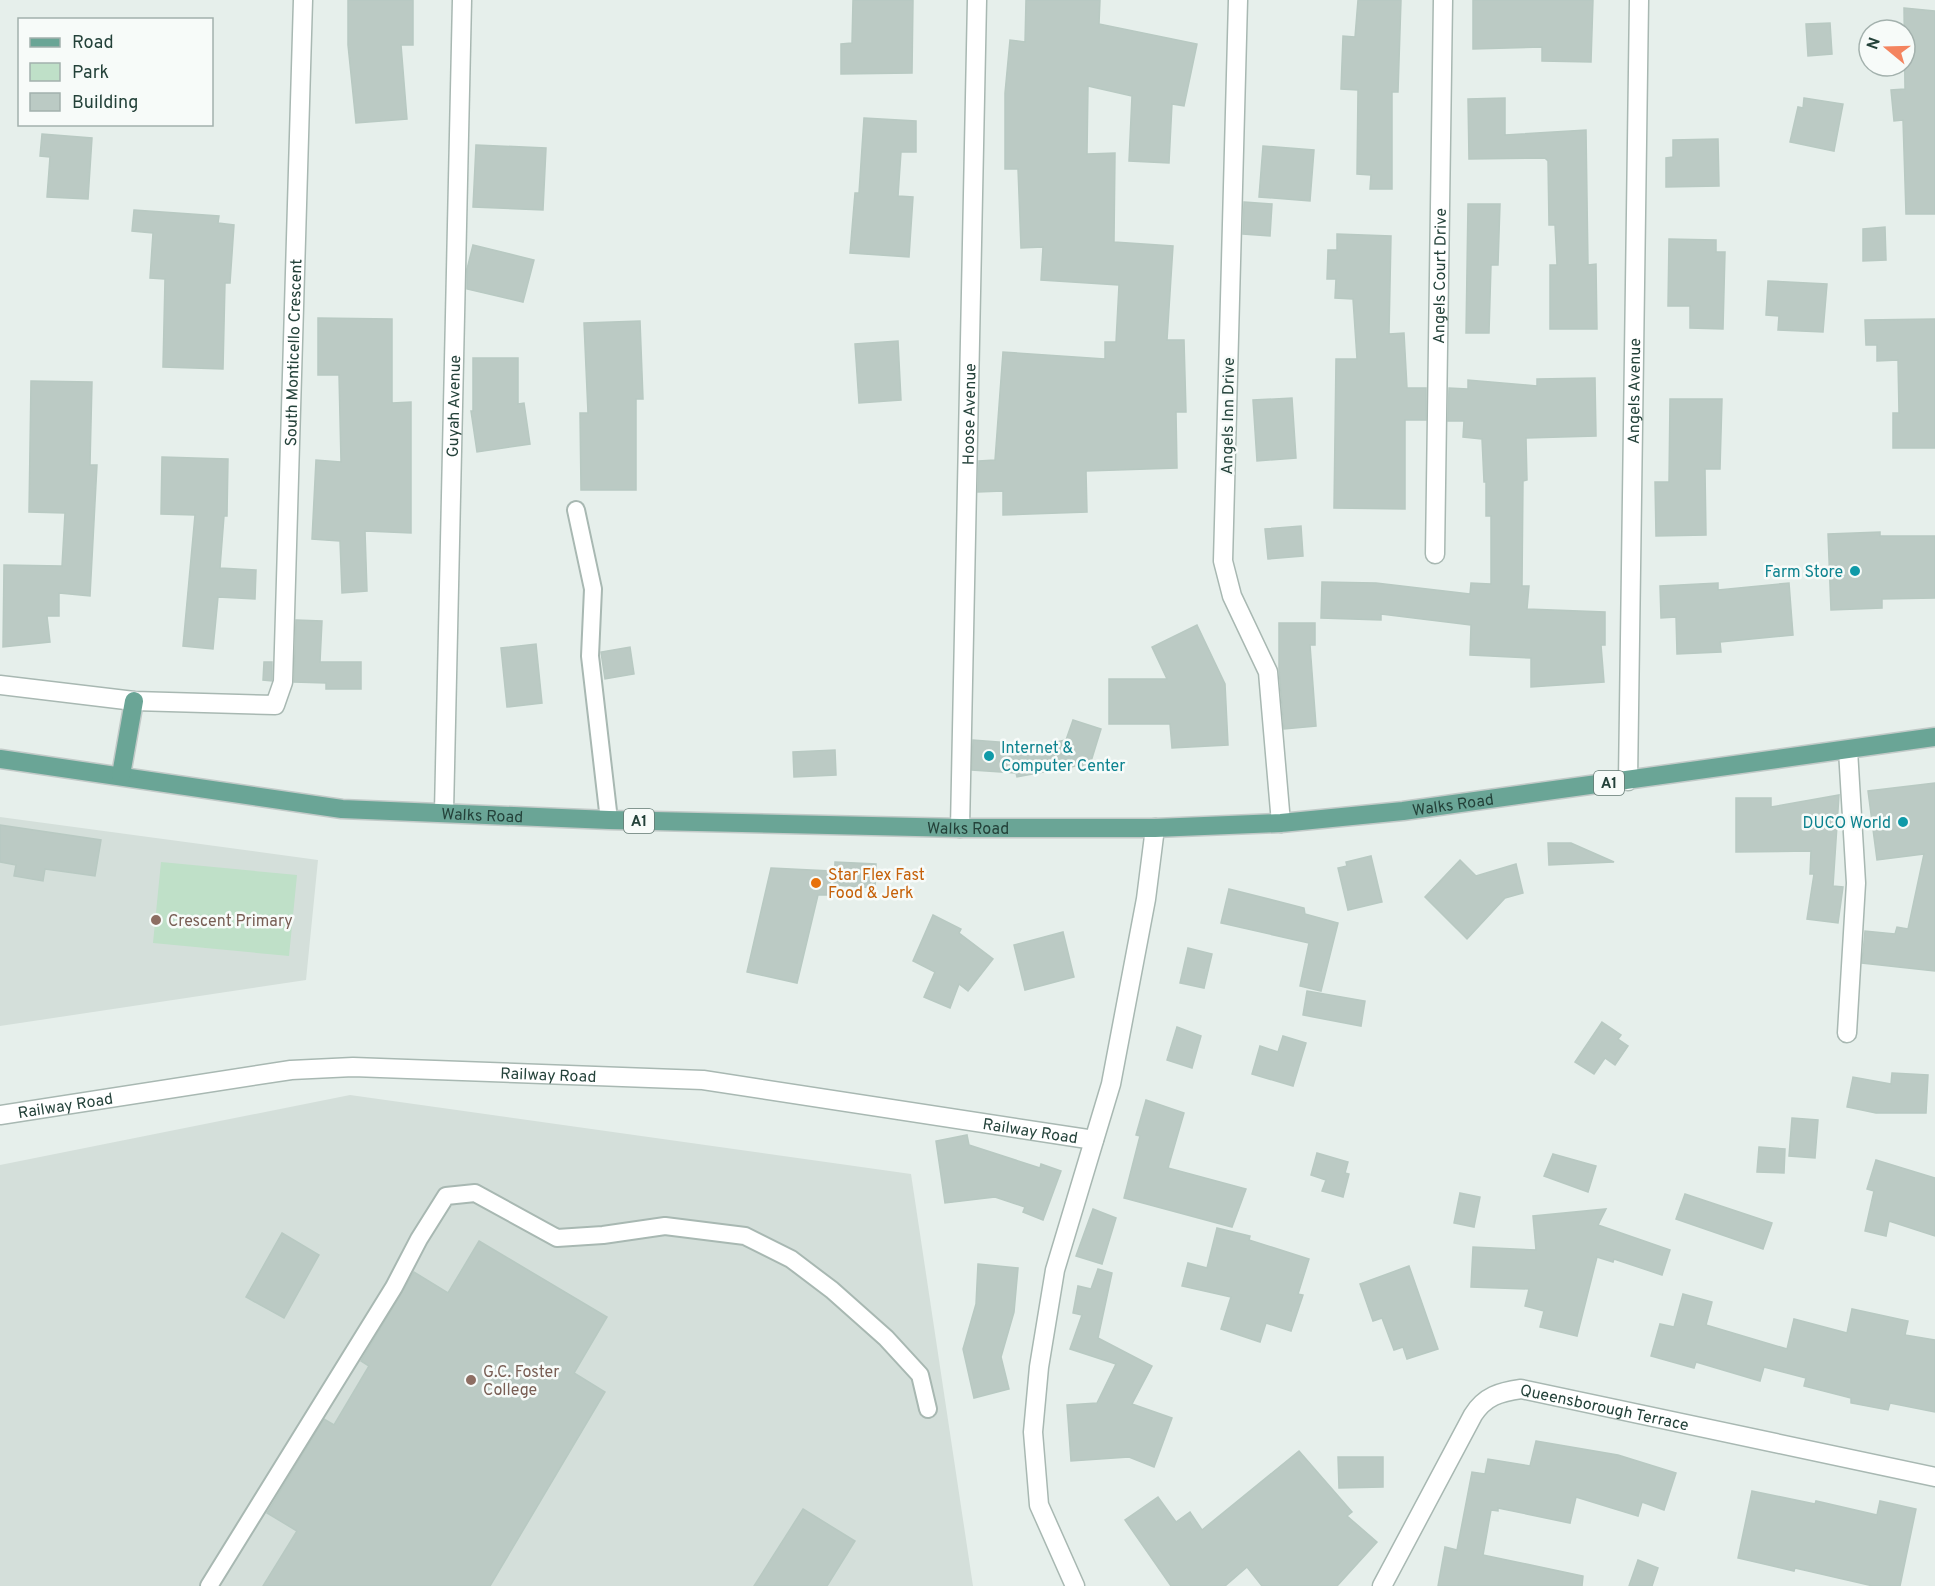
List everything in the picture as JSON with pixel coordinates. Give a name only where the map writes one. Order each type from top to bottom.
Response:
[{"type":"main road","points":[[121,775],[134,701]]},
{"type":"main road","name":"Walks Road","points":[[0,759],[342,809],[609,820],[960,828],[1155,828],[1281,823],[1403,811],[1935,737]]},
{"type":"street","name":"South Monticello Crescent","points":[[134,701],[275,705],[283,682],[303,0]]},
{"type":"street","name":"Guyah Avenue","points":[[444,812],[462,0]]},
{"type":"street","name":"Hoose Avenue","points":[[960,828],[977,0]]},
{"type":"street","name":"Angels Inn Drive","points":[[1238,0],[1223,561],[1232,596],[1268,672],[1281,823]]},
{"type":"street","name":"Angels Court Drive","points":[[1435,554],[1443,0]]},
{"type":"street","name":"Angels Avenue","points":[[1628,781],[1639,0]]},
{"type":"street","points":[[0,685],[134,701]]},
{"type":"street","points":[[1847,1033],[1856,883],[1848,750]]},
{"type":"street","points":[[1075,1586],[1039,1505],[1033,1432],[1039,1367],[1056,1270],[1111,1084],[1146,899],[1155,828]]},
{"type":"street","name":"Railway Road","points":[[0,1115],[291,1070],[353,1067],[703,1080],[1094,1140]]},
{"type":"street","name":"Queensborough Terrace","points":[[1382,1586],[1473,1415],[1481,1403],[1498,1392],[1521,1389],[1935,1477]]},
{"type":"lane","points":[[576,510],[593,589],[590,656],[609,820]]},
{"type":"lane","points":[[209,1586],[394,1287],[419,1239],[446,1196],[475,1193],[557,1238],[603,1235],[665,1226],[745,1236],[791,1258],[832,1290],[886,1338],[920,1375],[928,1409]]},
{"type":"shaded area","name":"Crescent Primary","points":[[0,817],[318,860],[306,980],[0,1026]]},
{"type":"shaded area","name":"G.C. Foster College","points":[[350,1095],[911,1174],[973,1586],[0,1586],[0,1165]]},
{"type":"green space","points":[[161,862],[297,875],[289,956],[153,943]]},
{"type":"building","points":[[348,0],[413,0],[413,45],[401,45],[407,119],[356,123],[348,45]]},
{"type":"building","points":[[853,0],[913,0],[912,73],[841,74],[841,44],[852,43]]},
{"type":"building","points":[[1026,0],[1100,0],[1099,24],[1197,44],[1184,106],[1172,104],[1169,163],[1129,161],[1132,96],[1088,86],[1087,154],[1115,153],[1114,242],[1173,246],[1167,340],[1184,340],[1186,412],[1176,412],[1177,468],[1086,471],[1087,512],[1003,515],[1003,491],[978,492],[979,461],[995,460],[1003,352],[1105,359],[1105,342],[1116,342],[1119,285],[1041,280],[1043,247],[1021,248],[1018,169],[1005,169],[1005,93],[1010,40],[1025,42]]},
{"type":"building","points":[[1358,0],[1401,0],[1398,92],[1392,92],[1392,189],[1370,189],[1371,175],[1357,174],[1358,90],[1341,89],[1343,36],[1355,37]]},
{"type":"building","points":[[1473,0],[1593,0],[1591,62],[1542,61],[1542,47],[1473,49]]},
{"type":"building","points":[[1904,8],[1935,11],[1935,214],[1906,214],[1903,120],[1894,121],[1891,90],[1905,89],[1905,78],[1917,78],[1917,18],[1904,18]]},
{"type":"building","points":[[1830,23],[1832,54],[1808,56],[1806,24]]},
{"type":"building","points":[[1505,98],[1505,135],[1586,130],[1588,265],[1596,264],[1597,329],[1550,329],[1550,265],[1557,265],[1555,225],[1549,225],[1548,161],[1545,158],[1469,159],[1468,99]]},
{"type":"building","points":[[1804,98],[1843,104],[1834,151],[1790,142],[1798,107],[1803,108]]},
{"type":"building","points":[[864,118],[916,121],[916,152],[901,152],[898,196],[913,197],[909,257],[850,253],[855,193],[859,193]]},
{"type":"building","points":[[42,134],[92,138],[88,199],[47,197],[50,157],[40,156]]},
{"type":"building","points":[[1718,139],[1719,186],[1666,187],[1666,158],[1673,157],[1673,140]]},
{"type":"building","points":[[476,145],[546,148],[543,210],[473,207]]},
{"type":"building","points":[[1263,146],[1314,150],[1310,201],[1259,197]]},
{"type":"building","points":[[1244,202],[1272,204],[1270,236],[1243,234]]},
{"type":"building","points":[[1468,204],[1500,204],[1498,265],[1491,265],[1489,333],[1466,333]]},
{"type":"building","points":[[134,210],[219,216],[218,223],[234,225],[230,283],[225,283],[223,369],[163,367],[165,279],[150,278],[153,233],[132,231]]},
{"type":"building","points":[[1885,227],[1886,260],[1863,261],[1863,229]]},
{"type":"building","points":[[1337,234],[1391,236],[1389,334],[1404,333],[1407,388],[1426,388],[1426,420],[1405,420],[1405,509],[1334,508],[1336,359],[1357,359],[1353,299],[1335,298],[1336,279],[1327,279],[1328,250],[1337,250]]},
{"type":"building","points":[[1669,239],[1716,240],[1716,252],[1725,252],[1723,329],[1690,328],[1690,306],[1668,306]]},
{"type":"building","points":[[473,245],[534,260],[523,302],[467,289],[467,269]]},
{"type":"building","points":[[1768,281],[1827,284],[1823,332],[1778,330],[1779,316],[1766,315]]},
{"type":"building","points":[[318,318],[392,319],[392,403],[411,402],[411,533],[365,531],[367,591],[342,593],[340,541],[312,539],[316,460],[341,462],[339,375],[318,375]]},
{"type":"building","points":[[1935,319],[1935,448],[1893,448],[1893,413],[1899,413],[1898,360],[1877,361],[1877,345],[1866,345],[1865,320]]},
{"type":"building","points":[[640,321],[643,399],[636,399],[636,490],[581,490],[580,413],[588,413],[584,323]]},
{"type":"building","points":[[898,341],[901,400],[859,403],[855,344]]},
{"type":"building","points":[[473,358],[518,358],[518,404],[524,403],[530,444],[477,452],[471,411],[473,411]]},
{"type":"building","points":[[1595,378],[1596,436],[1526,438],[1527,480],[1523,481],[1522,586],[1529,586],[1527,609],[1605,612],[1605,645],[1601,645],[1604,682],[1531,687],[1531,658],[1470,655],[1471,625],[1381,614],[1381,620],[1321,618],[1322,582],[1376,583],[1470,594],[1471,583],[1491,584],[1491,516],[1486,516],[1482,439],[1463,437],[1464,421],[1448,421],[1449,388],[1468,389],[1468,380],[1537,386],[1537,379]]},
{"type":"building","points":[[31,381],[92,382],[90,465],[97,465],[90,596],[59,593],[59,616],[47,616],[50,642],[3,647],[4,565],[62,566],[65,513],[29,512]]},
{"type":"building","points":[[1292,398],[1296,458],[1257,461],[1253,400]]},
{"type":"building","points":[[1670,399],[1722,399],[1720,469],[1705,469],[1706,535],[1656,536],[1655,482],[1669,482]]},
{"type":"building","points":[[162,457],[228,459],[227,516],[224,516],[220,568],[256,570],[255,599],[218,597],[213,649],[183,646],[195,515],[161,514]]},
{"type":"building","points":[[1301,526],[1303,556],[1268,559],[1265,529]]},
{"type":"building","points":[[1880,532],[1880,536],[1935,536],[1935,598],[1882,599],[1882,608],[1831,610],[1828,534]]},
{"type":"building","points":[[1718,583],[1718,590],[1789,583],[1793,635],[1720,642],[1721,652],[1677,654],[1676,617],[1661,618],[1660,586]]},
{"type":"building","points":[[296,620],[322,621],[320,662],[361,662],[361,689],[326,689],[326,683],[294,682]]},
{"type":"building","points":[[1279,623],[1315,623],[1315,645],[1310,645],[1316,726],[1284,729],[1279,669]]},
{"type":"building","points":[[1197,625],[1225,684],[1228,745],[1172,748],[1170,724],[1109,724],[1109,679],[1167,679],[1152,647]]},
{"type":"building","points":[[536,644],[542,703],[507,707],[501,648]]},
{"type":"building","points":[[630,647],[634,674],[605,679],[601,652]]},
{"type":"building","points":[[264,662],[272,662],[272,681],[263,680]]},
{"type":"building","points":[[1073,720],[1101,729],[1089,768],[1081,765],[1017,777],[1016,773],[972,770],[973,740],[1011,743],[1010,750],[1066,740]]},
{"type":"building","points":[[835,750],[836,775],[794,777],[793,752]]},
{"type":"building","points":[[1935,783],[1935,971],[1862,963],[1865,931],[1895,934],[1897,927],[1908,929],[1924,854],[1877,860],[1868,791]]},
{"type":"building","points":[[1839,795],[1833,886],[1843,887],[1838,923],[1807,919],[1814,874],[1810,874],[1811,851],[1736,852],[1736,798],[1771,798],[1771,807]]},
{"type":"building","points":[[0,825],[101,840],[95,876],[45,869],[43,881],[14,876],[16,865],[0,862]]},
{"type":"building","points":[[1548,843],[1571,843],[1614,862],[1549,865]]},
{"type":"building","points":[[1371,856],[1382,902],[1348,910],[1338,868],[1347,866],[1346,862]]},
{"type":"building","points":[[1460,860],[1476,876],[1516,864],[1523,893],[1505,898],[1467,939],[1425,897]]},
{"type":"building","points":[[835,862],[876,864],[875,888],[834,885]]},
{"type":"building","points":[[771,868],[831,871],[829,895],[818,895],[797,983],[747,972]]},
{"type":"building","points":[[1229,889],[1304,908],[1305,914],[1338,923],[1321,991],[1300,986],[1309,943],[1221,923]]},
{"type":"building","points":[[933,915],[961,929],[959,933],[993,959],[968,991],[959,984],[950,1008],[924,997],[935,972],[913,961]]},
{"type":"building","points":[[1063,932],[1074,977],[1025,990],[1014,945]]},
{"type":"building","points":[[1188,948],[1212,954],[1204,988],[1180,983]]},
{"type":"building","points":[[1307,991],[1365,1001],[1361,1026],[1303,1015]]},
{"type":"building","points":[[1602,1022],[1621,1035],[1618,1039],[1628,1046],[1615,1065],[1605,1058],[1594,1074],[1575,1062]]},
{"type":"building","points":[[1177,1027],[1201,1036],[1192,1068],[1167,1060]]},
{"type":"building","points":[[1283,1036],[1306,1043],[1293,1086],[1252,1074],[1260,1046],[1278,1052]]},
{"type":"building","points":[[1892,1073],[1928,1075],[1926,1113],[1876,1113],[1847,1107],[1853,1077],[1891,1084]]},
{"type":"building","points":[[1146,1100],[1184,1113],[1168,1168],[1246,1189],[1232,1227],[1124,1198],[1140,1136],[1136,1135]]},
{"type":"building","points":[[1792,1118],[1818,1120],[1815,1158],[1789,1156]]},
{"type":"building","points":[[967,1135],[969,1145],[1040,1168],[1041,1164],[1061,1171],[1043,1220],[1023,1212],[1025,1207],[995,1197],[945,1203],[936,1141]]},
{"type":"building","points":[[1759,1147],[1785,1149],[1784,1173],[1757,1172]]},
{"type":"building","points":[[1317,1153],[1348,1162],[1345,1173],[1349,1174],[1343,1197],[1322,1191],[1326,1180],[1311,1175]]},
{"type":"building","points":[[1553,1154],[1596,1166],[1588,1192],[1544,1176]]},
{"type":"building","points":[[1876,1160],[1935,1178],[1935,1236],[1889,1221],[1886,1236],[1865,1231],[1874,1191],[1867,1189]]},
{"type":"building","points":[[1460,1193],[1480,1197],[1474,1227],[1454,1223]]},
{"type":"building","points":[[1685,1194],[1772,1223],[1763,1249],[1676,1219]]},
{"type":"building","points":[[1093,1209],[1116,1218],[1102,1264],[1076,1256]]},
{"type":"building","points":[[1606,1209],[1598,1225],[1670,1250],[1662,1275],[1614,1259],[1613,1262],[1597,1257],[1577,1336],[1540,1327],[1544,1311],[1525,1306],[1529,1289],[1471,1287],[1473,1247],[1536,1250],[1533,1216]]},
{"type":"building","points":[[1217,1228],[1250,1236],[1249,1240],[1309,1259],[1298,1294],[1303,1295],[1291,1331],[1266,1323],[1260,1342],[1221,1329],[1231,1297],[1182,1286],[1188,1263],[1207,1268]]},
{"type":"building","points":[[282,1233],[319,1255],[284,1318],[246,1297]]},
{"type":"building","name":"G.C. Foster College","points":[[479,1241],[607,1317],[574,1373],[605,1392],[490,1586],[263,1586],[297,1531],[267,1513],[324,1419],[334,1425],[369,1366],[361,1361],[414,1272],[448,1293]]},
{"type":"building","points":[[978,1264],[1018,1268],[1014,1312],[1001,1357],[1009,1389],[974,1398],[963,1349],[976,1304]]},
{"type":"building","points":[[1409,1266],[1438,1349],[1407,1359],[1403,1347],[1394,1350],[1382,1318],[1373,1321],[1360,1284]]},
{"type":"building","points":[[1098,1269],[1112,1273],[1098,1338],[1152,1366],[1132,1404],[1172,1418],[1154,1467],[1129,1457],[1071,1461],[1067,1405],[1097,1403],[1116,1364],[1070,1349],[1082,1315],[1073,1313],[1078,1286],[1091,1289]]},
{"type":"building","points":[[1683,1294],[1712,1302],[1706,1325],[1787,1349],[1794,1319],[1847,1333],[1852,1309],[1908,1321],[1905,1335],[1935,1340],[1935,1412],[1890,1403],[1888,1410],[1851,1403],[1851,1398],[1804,1386],[1806,1378],[1764,1367],[1760,1381],[1696,1362],[1694,1368],[1651,1356],[1660,1324],[1674,1327]]},
{"type":"building","points":[[1536,1441],[1618,1455],[1676,1473],[1664,1510],[1642,1502],[1638,1516],[1576,1497],[1570,1523],[1498,1508],[1498,1511],[1491,1510],[1483,1555],[1583,1576],[1582,1586],[1438,1586],[1445,1547],[1457,1550],[1472,1472],[1485,1474],[1488,1459],[1530,1466]]},
{"type":"building","points":[[1299,1451],[1352,1512],[1347,1516],[1377,1542],[1337,1586],[1262,1586],[1247,1567],[1225,1586],[1171,1586],[1125,1520],[1158,1497],[1176,1522],[1190,1512],[1202,1530]]},
{"type":"building","points":[[1338,1457],[1383,1457],[1383,1487],[1339,1488]]},
{"type":"building","points":[[1752,1491],[1815,1504],[1816,1501],[1877,1515],[1880,1501],[1916,1509],[1900,1586],[1873,1586],[1738,1558]]},
{"type":"building","points":[[803,1509],[855,1541],[827,1586],[754,1586]]},
{"type":"building","points":[[1638,1560],[1658,1568],[1652,1586],[1629,1586]]},
{"type":"place","name":"Farm Store","points":[[1855,571]]},
{"type":"place","name":"Internet & Computer Center","points":[[989,756]]},
{"type":"place","name":"DUCO World","points":[[1903,822]]},
{"type":"place","name":"Star Flex Fast Food & Jerk","points":[[816,883]]},
{"type":"place","name":"Crescent Primary","points":[[156,920]]},
{"type":"place","name":"G.C. Foster College","points":[[471,1380]]}]
